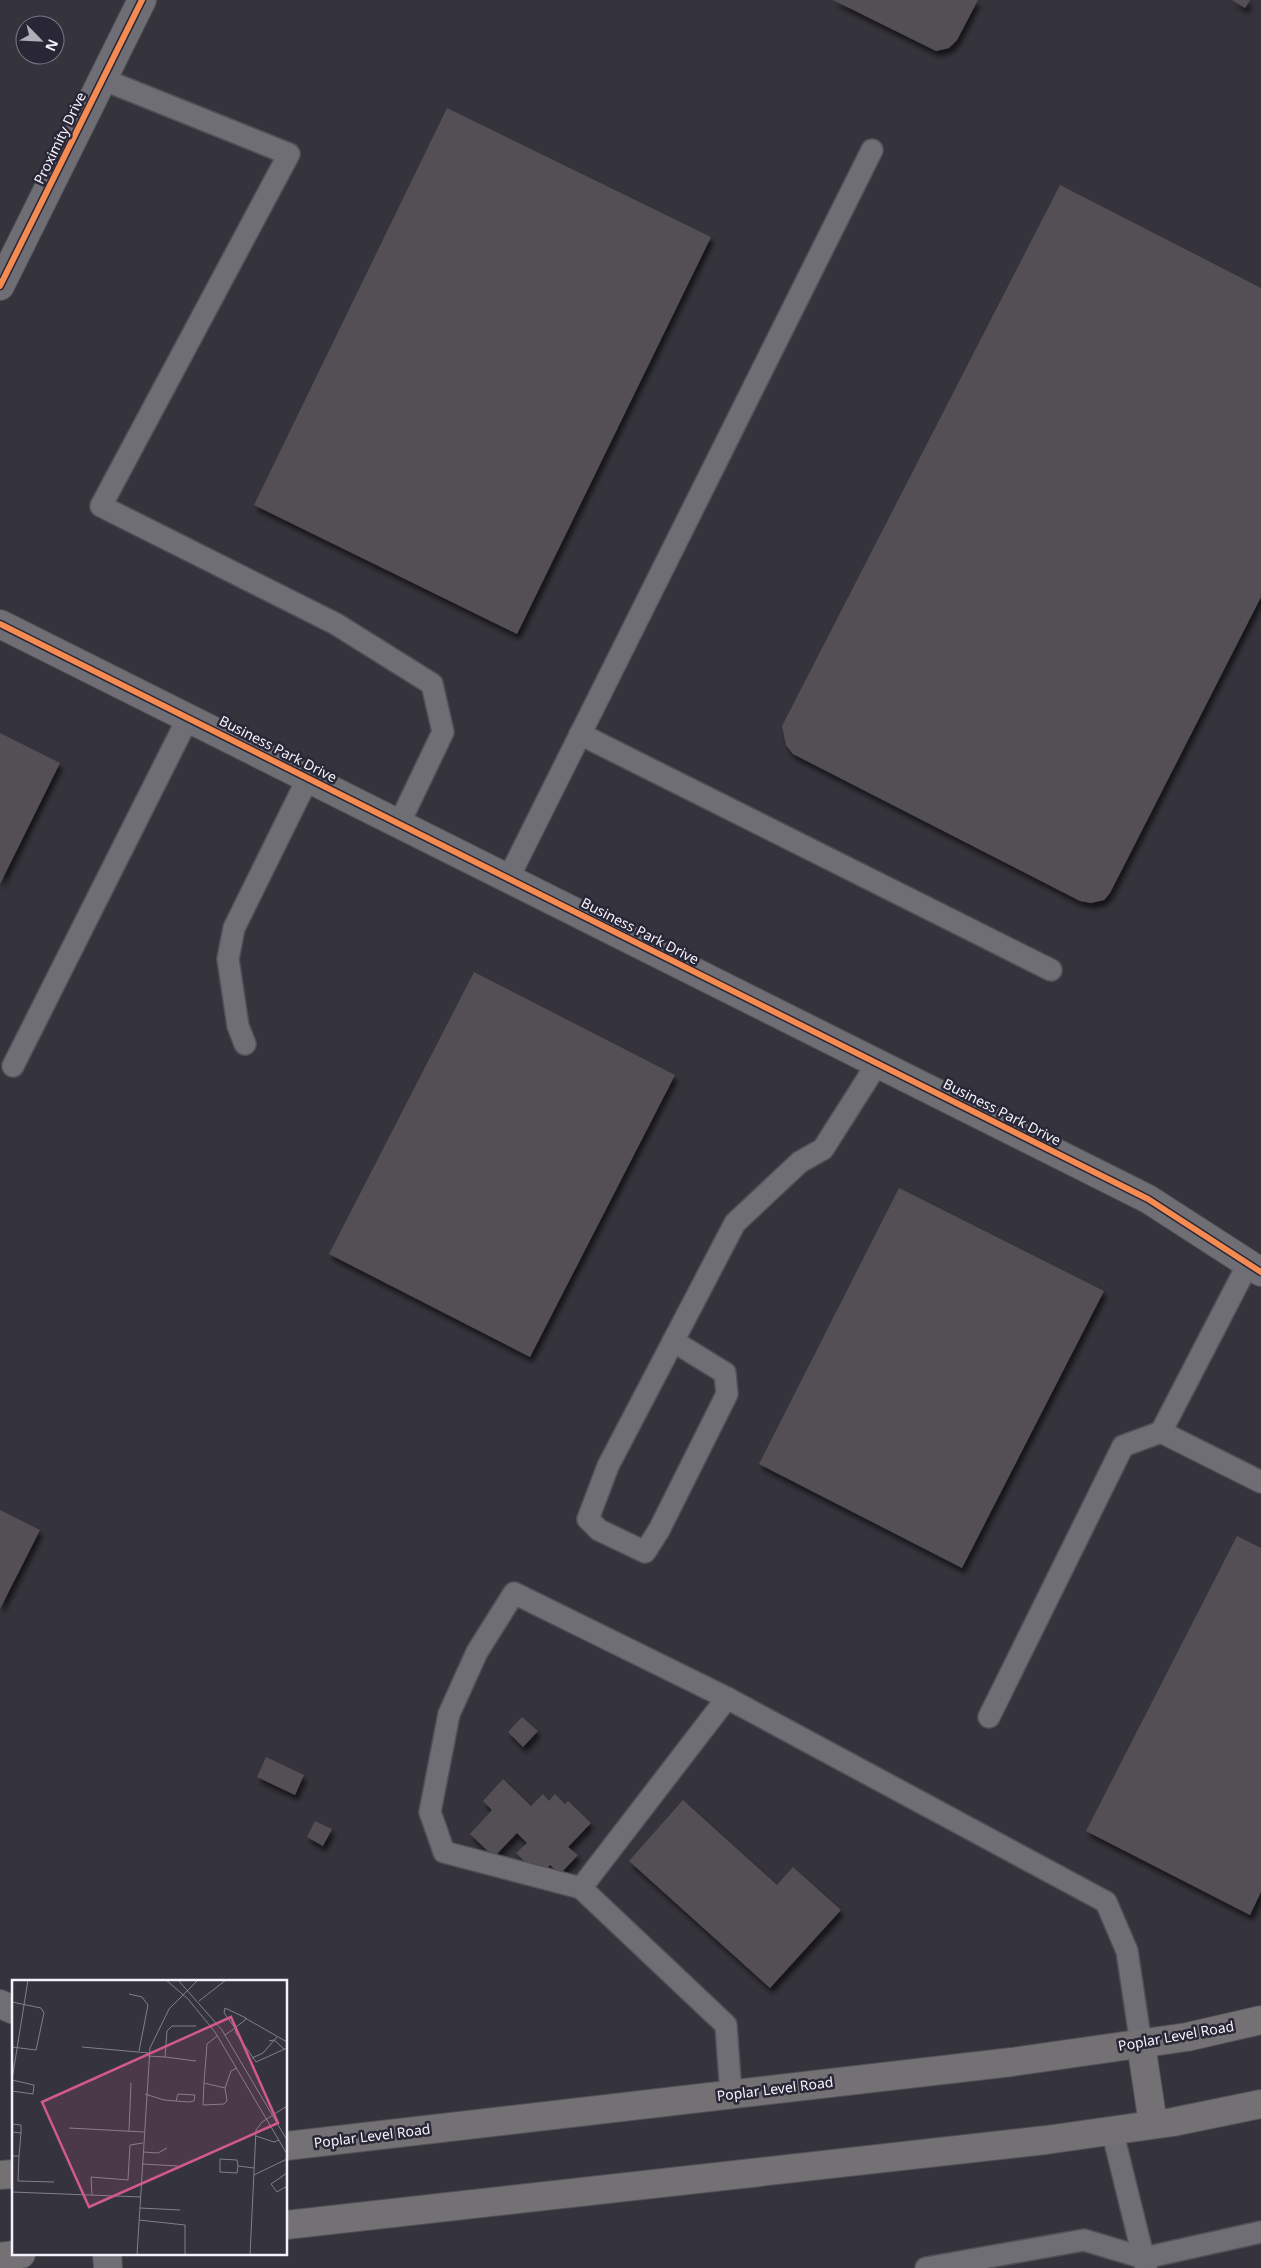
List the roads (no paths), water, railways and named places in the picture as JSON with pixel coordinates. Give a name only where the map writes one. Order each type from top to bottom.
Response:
[{"type":"main road","name":"Poplar Level Road","points":[[288,2146],[1012,2062],[1187,2037],[1261,2020]]},
{"type":"main road","points":[[1141,2044],[1153,2124]]},
{"type":"main road","points":[[288,2225],[902,2157],[1153,2124],[1261,2104]]},
{"type":"street","name":"Proximity Drive","points":[[0,286],[142,0]]},
{"type":"street","name":"Business Park Drive","points":[[0,624],[1148,1199],[1255,1268]]},
{"type":"street","points":[[0,2004],[12,2009]]},
{"type":"lane","points":[[102,79],[289,154],[100,506],[336,624],[432,684],[443,732],[400,824]]},
{"type":"lane","points":[[508,879],[872,150]]},
{"type":"lane","points":[[13,1066],[188,718]]},
{"type":"lane","points":[[580,734],[1051,970]]},
{"type":"lane","points":[[244,1044],[238,1026],[228,959],[234,928],[308,778]]},
{"type":"lane","points":[[673,1342],[725,1373],[727,1394],[659,1530],[645,1552],[599,1530],[588,1519],[608,1466],[673,1342],[736,1223],[800,1162],[823,1149],[877,1064]]},
{"type":"lane","points":[[989,1717],[1123,1446],[1161,1432],[1255,1268]]},
{"type":"lane","points":[[1161,1432],[1261,1482]]},
{"type":"lane","points":[[731,2094],[726,2025],[581,1888],[444,1852],[430,1812],[449,1714],[477,1652],[514,1593],[727,1698],[1106,1902],[1127,1951],[1141,2044]]},
{"type":"lane","points":[[581,1888],[727,1698]]},
{"type":"lane","points":[[1112,2130],[1145,2263]]},
{"type":"lane","points":[[926,2268],[1084,2240],[1145,2263],[1261,2232]]}]
